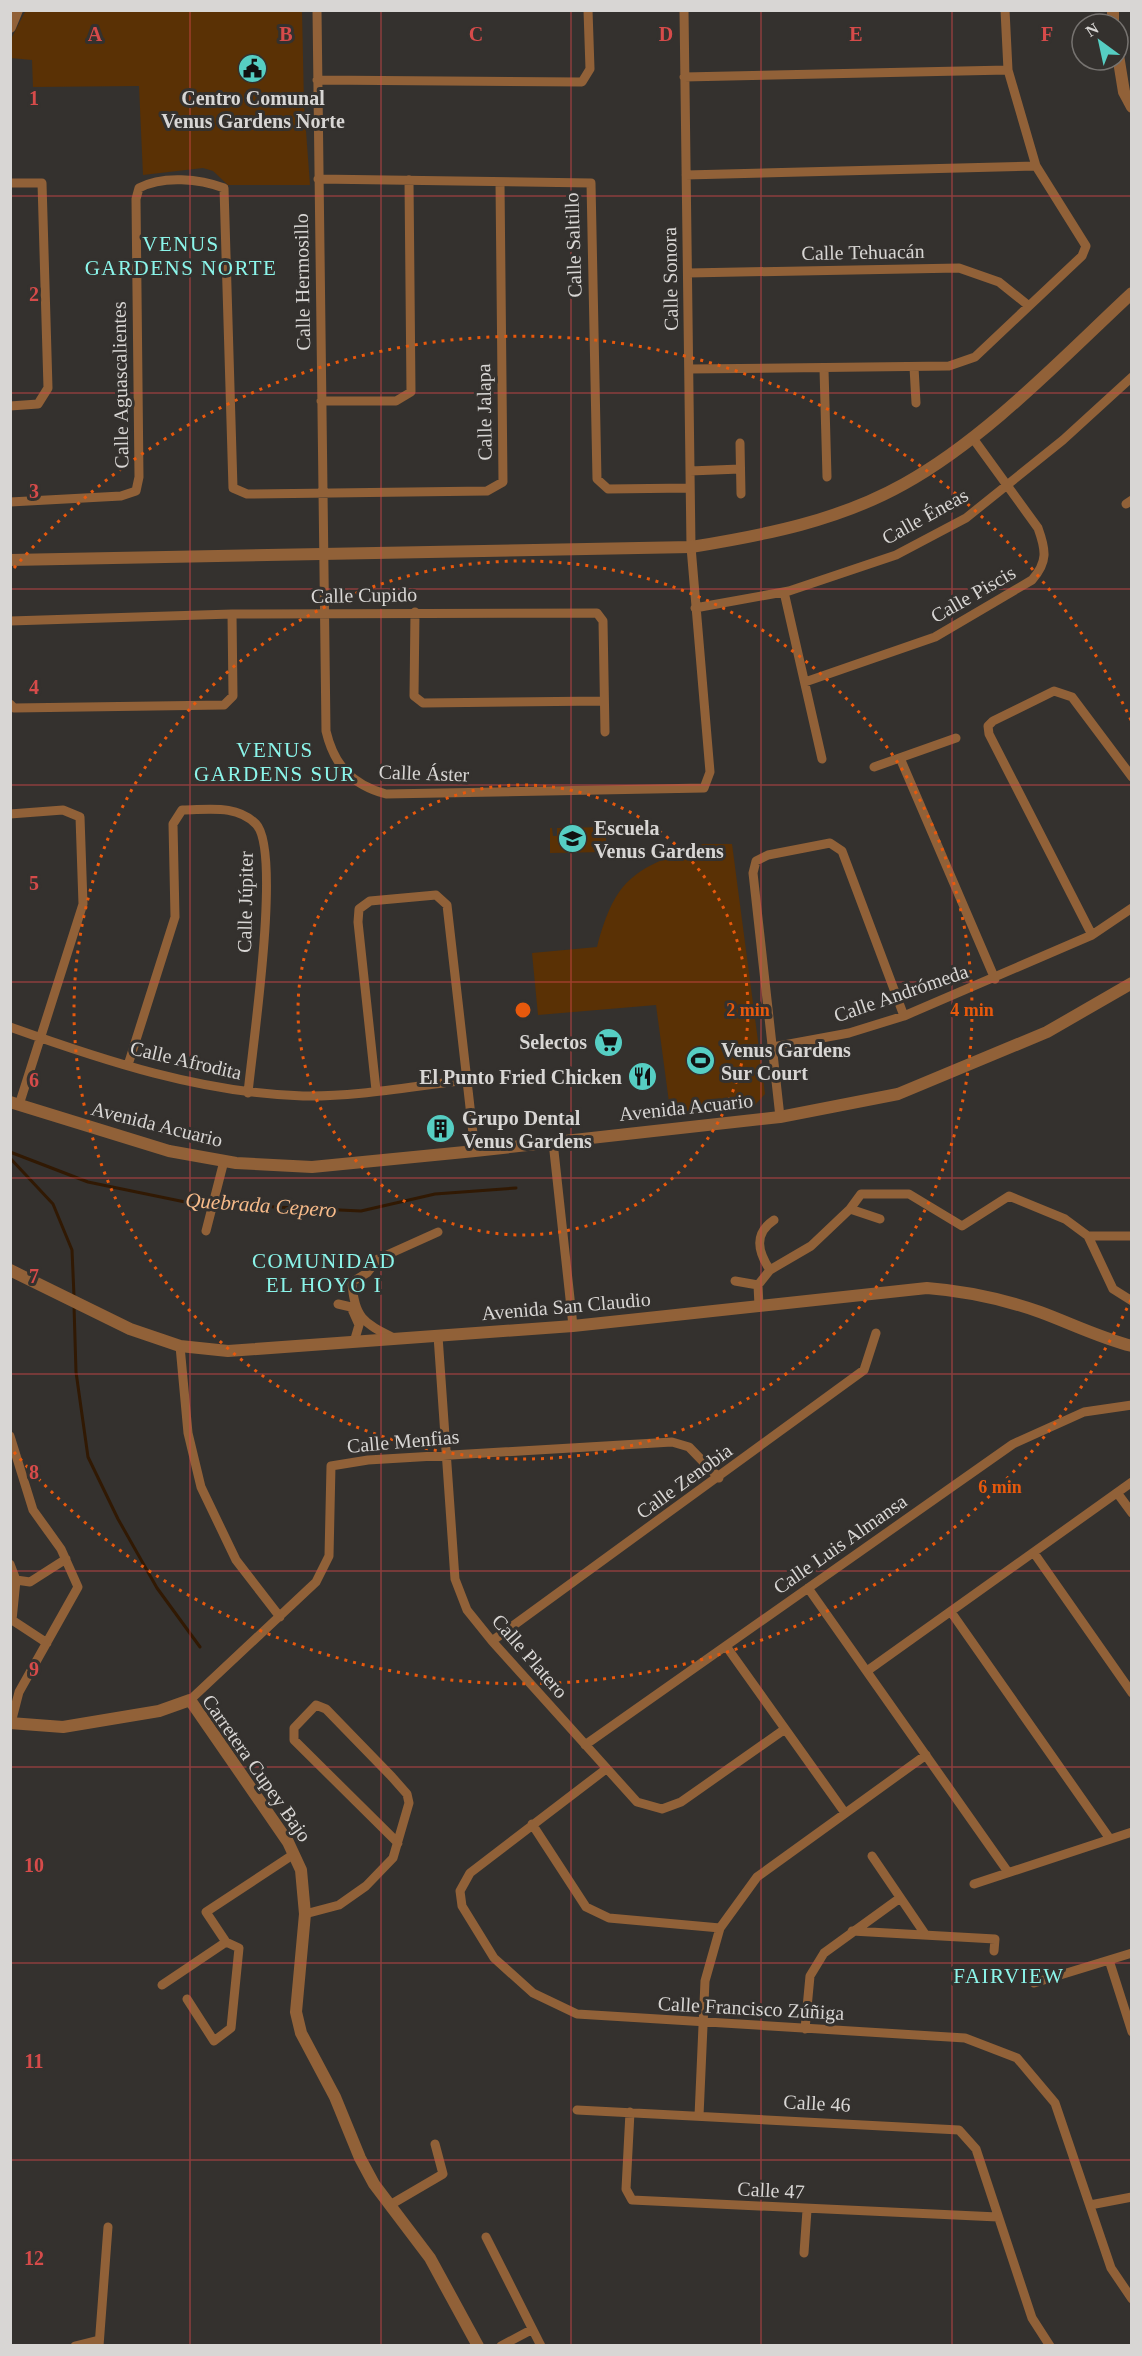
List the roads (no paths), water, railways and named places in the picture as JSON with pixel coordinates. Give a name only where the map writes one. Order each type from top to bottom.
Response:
[{"type":"street","points":[[10,27],[17,10]]},
{"type":"street","name":"Calle Hermosillo","points":[[317,10],[323,553]]},
{"type":"street","points":[[317,80],[582,82],[590,69],[588,10]]},
{"type":"street","name":"Calle Sonora","points":[[684,10],[691,547],[709,760]]},
{"type":"street","points":[[690,369],[949,366],[975,357],[1082,256],[1086,246],[1036,166],[1008,70],[1005,10]]},
{"type":"street","points":[[684,77],[1008,70]]},
{"type":"street","points":[[1121,72],[1124,92],[1131,107]]},
{"type":"street","points":[[686,175],[1036,166]]},
{"type":"street","name":"Calle Saltillo","points":[[318,179],[591,183],[597,479],[608,489],[690,488]]},
{"type":"street","points":[[321,401],[396,401],[411,392],[409,180]]},
{"type":"street","name":"Calle Aguascalientes","points":[[10,502],[121,496],[136,491],[140,477],[136,199],[139,188],[150,182],[204,181],[224,188],[234,488],[239,490]]},
{"type":"street","name":"Calle Jalapa","points":[[239,490],[248,494],[487,491],[503,482],[500,182]]},
{"type":"street","points":[[10,183],[42,183],[48,388],[38,404],[10,406]]},
{"type":"street","name":"Calle Tehuacán","points":[[688,273],[959,268],[999,282],[1029,306]]},
{"type":"street","points":[[10,560],[691,547],[770,534],[828,517],[904,484],[972,437],[1032,386],[1131,293]]},
{"type":"street","points":[[914,367],[916,403]]},
{"type":"street","points":[[824,369],[827,477]]},
{"type":"street","name":"Calle Éneas","points":[[695,608],[784,592],[896,555],[966,518],[1063,440],[1131,376]]},
{"type":"street","name":"Calle Piscis","points":[[805,682],[935,637],[1032,580],[1043,568],[1044,545],[1038,528],[972,437]]},
{"type":"street","points":[[740,443],[741,494]]},
{"type":"street","points":[[690,471],[740,469]]},
{"type":"street","name":"Calle Áster","points":[[323,553],[326,731],[330,751],[345,773],[368,789],[397,794],[704,788],[710,772],[709,760]]},
{"type":"street","points":[[784,592],[822,759]]},
{"type":"street","points":[[415,612],[414,696],[423,703],[604,701]]},
{"type":"street","name":"Calle Cupido","points":[[10,621],[232,614],[597,613],[603,621],[605,732]]},
{"type":"street","points":[[10,704],[14,708],[224,705],[233,696],[232,614]]},
{"type":"street","points":[[1092,935],[989,734],[988,726],[993,721],[1054,691],[1072,697],[1131,777]]},
{"type":"street","points":[[874,767],[956,738]]},
{"type":"street","points":[[900,758],[995,979]]},
{"type":"street","points":[[10,814],[63,810],[80,817],[84,904],[43,1038],[15,1104]]},
{"type":"street","name":"Calle Júpiter","points":[[128,1065],[175,917],[173,824],[182,810],[238,811],[257,825],[264,842],[266,929],[248,1093]]},
{"type":"street","points":[[780,1117],[753,873],[756,861],[768,855],[830,843],[842,851],[904,1016]]},
{"type":"street","points":[[376,1090],[358,922],[359,909],[370,901],[436,895],[447,905],[475,1151]]},
{"type":"street","name":"Calle Andrómeda","points":[[773,1047],[849,1033],[904,1016],[995,979],[1092,935],[1131,908]]},
{"type":"street","name":"Avenida Acuario","points":[[15,1104],[169,1151],[224,1161],[312,1167],[475,1151],[780,1117],[898,1094],[1047,1032],[1131,983]]},
{"type":"street","name":"Calle Afrodita","points":[[10,1027],[190,1083],[248,1093],[306,1096],[467,1080]]},
{"type":"street","points":[[553,1142],[573,1326]]},
{"type":"street","points":[[206,1231],[224,1161]]},
{"type":"street","points":[[759,1306],[758,1285],[770,1270],[811,1246],[850,1209],[861,1194],[909,1194],[962,1226],[1009,1196],[1065,1220],[1088,1236],[1113,1289],[1131,1301]]},
{"type":"street","points":[[850,1209],[880,1219]]},
{"type":"street","points":[[770,1270],[760,1256],[759,1241],[765,1226],[774,1220]]},
{"type":"street","points":[[396,1339],[365,1324],[352,1295],[352,1282],[367,1273],[378,1259],[438,1232]]},
{"type":"street","points":[[1088,1236],[1131,1236]]},
{"type":"street","name":"Avenida San Claudio","points":[[10,1270],[130,1329],[180,1346],[228,1351],[573,1326],[927,1288],[966,1291],[1037,1311],[1131,1346]]},
{"type":"street","points":[[735,1281],[758,1285]]},
{"type":"street","points":[[338,1304],[351,1307],[359,1325],[354,1342]]},
{"type":"street","name":"Calle Zenobia","points":[[492,1641],[719,1478],[864,1370],[876,1334]]},
{"type":"street","name":"Calle Platero","points":[[438,1336],[455,1579],[467,1610],[492,1641],[637,1802],[662,1809],[681,1802],[785,1729]]},
{"type":"street","points":[[180,1346],[188,1433],[201,1487],[236,1560],[280,1617]]},
{"type":"street","name":"Calle Luis Almansa","points":[[585,1746],[1013,1444],[1084,1412],[1131,1405]]},
{"type":"street","points":[[10,1436],[33,1510],[66,1558],[78,1587],[19,1692],[11,1723]]},
{"type":"street","name":"Calle Menfias","points":[[190,1700],[316,1582],[330,1556],[331,1466],[446,1455],[672,1442],[689,1448],[719,1478]]},
{"type":"street","points":[[867,1671],[1118,1494],[1131,1482]]},
{"type":"street","points":[[1118,1494],[1131,1513]]},
{"type":"street","points":[[1034,1553],[1131,1693]]},
{"type":"street","points":[[16,1581],[30,1582],[66,1558]]},
{"type":"street","points":[[10,1564],[16,1581],[12,1620],[47,1643]]},
{"type":"street","points":[[808,1588],[1008,1872]]},
{"type":"street","points":[[951,1612],[1110,1839]]},
{"type":"street","points":[[726,1646],[845,1813]]},
{"type":"street","name":"Carretera Cupey Bajo","points":[[11,1723],[63,1727],[159,1711],[190,1700],[294,1854],[305,1888],[305,1914],[296,2012],[299,2026],[335,2097],[360,2158],[390,2205],[430,2258],[473,2344]]},
{"type":"street","points":[[305,1914],[339,1905],[366,1886],[393,1858],[398,1843],[409,1803],[407,1794],[326,1709],[316,1705],[294,1728],[294,1740],[398,1843]]},
{"type":"street","points":[[699,2116],[705,1981],[720,1928],[757,1877],[926,1755]]},
{"type":"street","name":"Calle Francisco Zúñiga","points":[[606,1769],[470,1873],[460,1891],[462,1906],[494,1958],[533,1993],[577,2014],[703,2024],[965,2038],[1017,2058],[1055,2103],[1111,2268],[1131,2297]]},
{"type":"street","points":[[532,1824],[586,1907],[609,1918],[720,1928]]},
{"type":"street","points":[[974,1884],[1131,1832]]},
{"type":"street","points":[[187,1999],[214,2040],[231,2028],[239,1948],[226,1942],[206,1912],[294,1854]]},
{"type":"street","points":[[872,1856],[925,1934]]},
{"type":"street","points":[[805,2029],[810,1976],[824,1953],[900,1898]]},
{"type":"street","points":[[852,1931],[994,1939],[994,1951]]},
{"type":"street","points":[[162,1985],[226,1942]]},
{"type":"street","points":[[1034,1983],[1131,1953]]},
{"type":"street","points":[[1108,1960],[1131,2032]]},
{"type":"street","name":"Calle 46","points":[[576,2110],[959,2130],[976,2149],[1032,2318],[1050,2346]]},
{"type":"street","name":"Calle 47","points":[[630,2112],[626,2189],[632,2200],[807,2210],[998,2217]]},
{"type":"street","points":[[390,2205],[443,2174],[435,2144]]},
{"type":"street","points":[[1090,2205],[1131,2197]]},
{"type":"street","points":[[804,2253],[807,2210]]},
{"type":"street","points":[[75,2346],[99,2343],[108,2228]]},
{"type":"street","points":[[486,2237],[541,2346]]},
{"type":"street","points":[[501,2346],[531,2330]]},
{"type":"waterway","name":"Quebrada Cepero","points":[[10,1152],[88,1182],[190,1203],[361,1211],[435,1194],[516,1188]]},
{"type":"waterway","points":[[10,1158],[53,1204],[72,1250],[74,1296]]},
{"type":"waterway","points":[[74,1306],[76,1372],[88,1457],[118,1519],[157,1588],[200,1647]]},
{"type":"place","name":"Centro Comunal Venus Gardens Norte","points":[[253,68]]},
{"type":"place","name":"Escuela Venus Gardens","points":[[573,839]]},
{"type":"place","name":"Selectos","points":[[608,1042]]},
{"type":"place","name":"Venus Gardens Sur Court","points":[[700,1061]]},
{"type":"place","name":"El Punto Fried Chicken","points":[[643,1077]]},
{"type":"place","name":"Grupo Dental Venus Gardens","points":[[441,1129]]},
{"type":"district","name":"VENUS GARDENS NORTE","points":[[181,256]]},
{"type":"district","name":"VENUS GARDENS SUR","points":[[275,762]]},
{"type":"district","name":"COMUNIDAD EL HOYO I","points":[[324,1273]]},
{"type":"district","name":"FAIRVIEW","points":[[1009,1976]]}]
